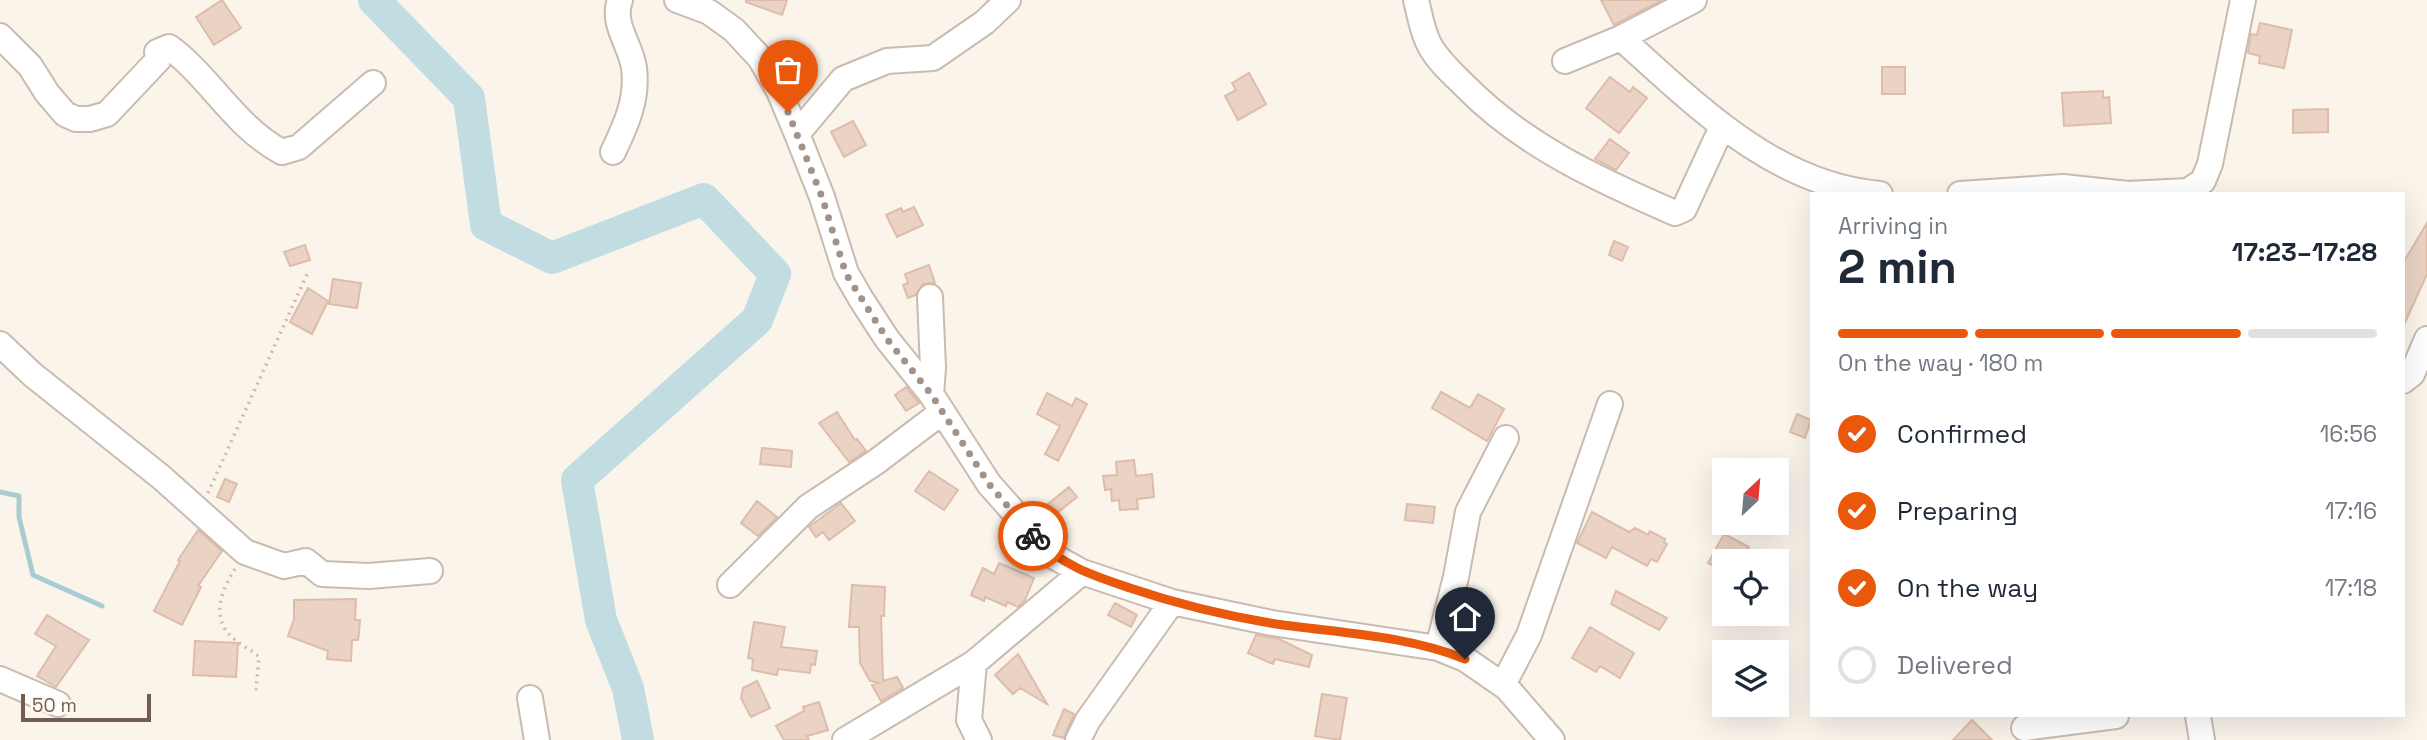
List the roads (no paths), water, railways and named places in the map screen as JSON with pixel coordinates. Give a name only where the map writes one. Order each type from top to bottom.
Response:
[{"type":"street","points":[[613,152],[630,114],[634,89],[634,66],[618,21],[620,0]]},
{"type":"street","points":[[677,0],[709,12],[734,30],[760,58],[779,91],[797,134],[822,197],[846,274],[887,339],[937,403],[989,484],[1053,556],[1082,572],[1172,602],[1272,623],[1437,648],[1465,659],[1503,685],[1552,740]]},
{"type":"street","points":[[797,134],[843,79],[887,61],[933,58],[985,22],[1008,0]]},
{"type":"street","points":[[1416,0],[1429,45],[1441,62],[1489,111],[1541,148],[1616,187],[1675,213],[1684,209],[1722,127]]},
{"type":"street","points":[[1565,61],[1621,38],[1694,0]]},
{"type":"street","points":[[2164,192],[2188,191],[2203,181],[2210,164],[2243,0]]},
{"type":"street","points":[[0,36],[30,66],[47,93],[65,114],[76,119],[90,119],[107,114],[158,60],[157,52],[169,47],[186,60],[262,141],[282,152],[299,147],[373,83]]},
{"type":"street","points":[[1621,38],[1722,127],[1787,167],[1824,184],[1869,192]]},
{"type":"street","points":[[1989,192],[2063,187],[2127,192]]},
{"type":"street","points":[[930,297],[937,403]]},
{"type":"street","points":[[2405,379],[2412,374],[2427,340]]},
{"type":"street","points":[[0,344],[33,375],[201,511],[245,552],[284,566],[306,561],[322,574],[369,576],[430,571]]},
{"type":"street","points":[[730,585],[808,506],[876,462],[937,403]]},
{"type":"street","points":[[1503,685],[1529,635],[1610,404]]},
{"type":"street","points":[[1437,648],[1456,577],[1468,512],[1506,438]]},
{"type":"street","points":[[845,740],[974,663],[1082,572]]},
{"type":"street","points":[[1078,740],[1088,720],[1172,602]]},
{"type":"street","points":[[974,663],[969,720],[979,740]]},
{"type":"street","points":[[0,679],[58,704]]},
{"type":"street","points":[[530,698],[537,740]]},
{"type":"street","points":[[2025,728],[2108,717]]},
{"type":"street","points":[[2198,717],[2202,740]]},
{"type":"waterway","points":[[374,0],[469,98],[486,225],[552,258],[704,199],[775,274],[757,320],[577,480],[601,620],[628,688],[638,740]]},
{"type":"waterway","points":[[0,492],[19,496],[19,517],[33,575],[102,606]]}]
